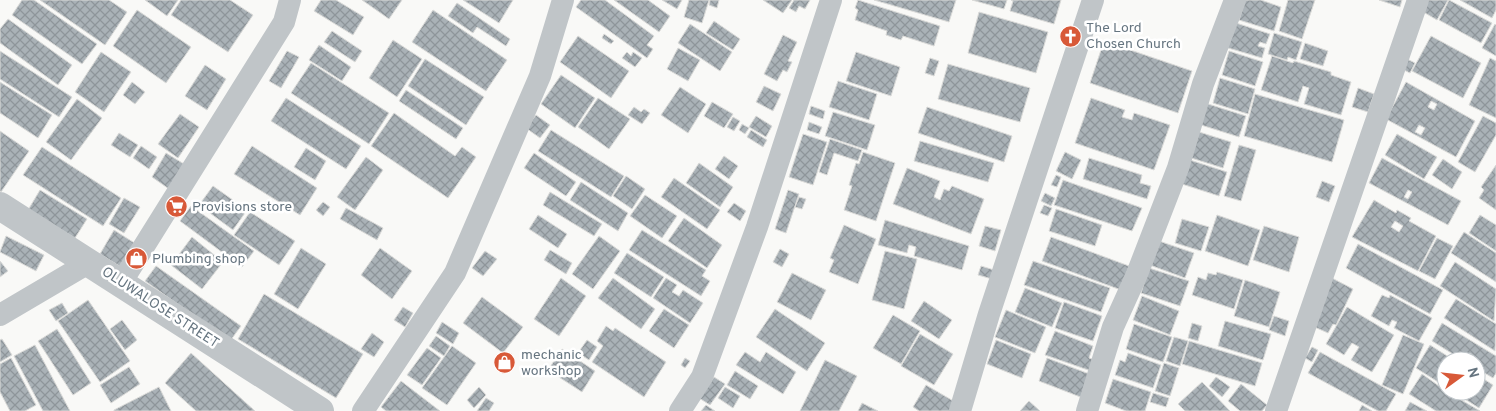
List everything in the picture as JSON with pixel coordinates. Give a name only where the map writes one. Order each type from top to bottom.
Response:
[{"type":"street","points":[[121,283],[284,22],[290,0]]},
{"type":"street","points":[[364,411],[455,273],[540,76],[562,0]]},
{"type":"street","points":[[680,411],[702,377],[757,227],[832,0]]},
{"type":"street","points":[[960,411],[989,314],[1093,0]]},
{"type":"street","points":[[1087,411],[1113,327],[1137,274],[1178,168],[1203,84],[1235,0]]},
{"type":"street","points":[[1276,411],[1418,0]]},
{"type":"street","name":"OLUWALOSE STREET","points":[[0,206],[320,411]]},
{"type":"street","points":[[0,315],[90,262]]},
{"type":"building","points":[[22,0],[34,0],[97,44],[82,64],[12,15]]},
{"type":"building","points":[[40,0],[109,0],[127,12],[105,45]]},
{"type":"building","points":[[145,0],[178,0],[167,16]]},
{"type":"building","points":[[181,0],[230,0],[253,15],[228,52],[171,15]]},
{"type":"building","points":[[321,0],[336,0],[364,17],[353,35],[314,11]]},
{"type":"building","points":[[362,0],[402,0],[389,19]]},
{"type":"building","points":[[463,0],[513,0],[499,23]]},
{"type":"building","points":[[581,0],[605,0],[654,36],[647,45],[653,49],[647,58],[576,7]]},
{"type":"building","points":[[614,0],[648,0],[670,16],[659,32]]},
{"type":"building","points":[[662,0],[682,0],[677,9]]},
{"type":"building","points":[[689,0],[709,0],[702,23],[684,17]]},
{"type":"building","points":[[710,0],[719,0],[717,8],[709,5]]},
{"type":"building","points":[[763,0],[792,0],[783,13]]},
{"type":"building","points":[[794,0],[810,0],[805,9],[799,6],[796,12],[789,8]]},
{"type":"building","points":[[858,0],[940,26],[934,46],[903,36],[901,40],[886,35],[887,31],[855,20],[858,10],[855,8]]},
{"type":"building","points":[[874,0],[956,0],[949,22]]},
{"type":"building","points":[[972,0],[1007,0],[1004,9]]},
{"type":"building","points":[[1011,0],[1061,0],[1054,24],[1010,11],[1013,1]]},
{"type":"building","points":[[1245,0],[1261,0],[1281,7],[1274,31],[1239,20]]},
{"type":"building","points":[[1288,0],[1315,0],[1302,39],[1279,31]]},
{"type":"building","points":[[1379,0],[1402,0],[1400,7]]},
{"type":"building","points":[[1426,0],[1448,0],[1437,20],[1420,10]]},
{"type":"building","points":[[1449,0],[1492,23],[1481,43],[1439,20]]},
{"type":"building","points":[[1460,0],[1496,0],[1496,10],[1492,18]]},
{"type":"building","points":[[457,3],[510,39],[506,46],[477,27],[473,33],[448,16]]},
{"type":"building","points":[[137,10],[191,47],[166,83],[113,46]]},
{"type":"building","points":[[433,10],[507,60],[486,91],[412,42]]},
{"type":"building","points":[[979,12],[1048,32],[1036,73],[968,53]]},
{"type":"building","points":[[8,19],[72,65],[58,85],[0,43],[0,29]]},
{"type":"building","points":[[714,21],[740,39],[733,50],[706,33]]},
{"type":"building","points":[[1233,22],[1270,34],[1266,44],[1260,42],[1258,46],[1265,48],[1262,58],[1225,47]]},
{"type":"building","points":[[690,24],[732,52],[720,71],[678,43]]},
{"type":"building","points":[[1496,25],[1496,56],[1482,48]]},
{"type":"building","points":[[332,31],[362,51],[355,62],[324,42]]},
{"type":"building","points":[[1274,33],[1302,42],[1296,60],[1288,57],[1287,60],[1268,54]]},
{"type":"building","points":[[604,34],[614,41],[611,44],[602,38]]},
{"type":"building","points":[[783,35],[797,42],[788,61],[792,62],[787,72],[783,70],[777,81],[764,74]]},
{"type":"building","points":[[578,36],[629,71],[611,98],[560,62]]},
{"type":"building","points":[[1431,36],[1481,63],[1463,98],[1412,71]]},
{"type":"building","points":[[393,40],[422,59],[397,97],[369,78]]},
{"type":"building","points":[[1104,41],[1192,71],[1178,113],[1090,83]]},
{"type":"building","points":[[1305,43],[1328,51],[1323,66],[1300,59]]},
{"type":"building","points":[[319,45],[351,67],[342,81],[309,60]]},
{"type":"building","points":[[678,48],[700,60],[688,81],[667,69]]},
{"type":"building","points":[[0,51],[72,97],[59,117],[0,79]]},
{"type":"building","points":[[287,51],[299,57],[281,88],[269,81]]},
{"type":"building","points":[[1229,51],[1263,62],[1255,86],[1222,75]]},
{"type":"building","points":[[101,52],[131,72],[104,112],[75,92]]},
{"type":"building","points":[[627,52],[631,56],[633,52],[642,58],[635,67],[622,58]]},
{"type":"building","points":[[856,52],[900,67],[891,96],[846,81]]},
{"type":"building","points":[[1272,56],[1331,72],[1331,75],[1351,82],[1341,115],[1304,104],[1309,88],[1303,86],[1298,102],[1261,90]]},
{"type":"building","points":[[930,58],[939,61],[934,76],[925,73]]},
{"type":"building","points":[[1490,58],[1496,61],[1496,118],[1469,105]]},
{"type":"building","points":[[425,59],[484,97],[466,125],[408,86]]},
{"type":"building","points":[[1407,59],[1415,63],[1410,73],[1402,69]]},
{"type":"building","points":[[311,63],[389,113],[369,144],[291,93]]},
{"type":"building","points":[[948,64],[1030,88],[1020,122],[938,99]]},
{"type":"building","points":[[205,65],[226,79],[207,110],[185,96]]},
{"type":"building","points":[[561,75],[595,98],[575,128],[541,104]]},
{"type":"building","points":[[1220,78],[1255,89],[1248,114],[1213,103]]},
{"type":"building","points":[[838,81],[877,94],[869,120],[829,107]]},
{"type":"building","points":[[0,82],[52,115],[38,138],[0,113]]},
{"type":"building","points":[[132,82],[145,92],[135,104],[123,95]]},
{"type":"building","points":[[1406,82],[1475,121],[1456,157],[1386,119]],"holes":[[[1431,101],[1437,104],[1434,110],[1428,107]],[[1419,125],[1425,128],[1421,135],[1415,132]]]},
{"type":"building","points":[[764,86],[781,94],[773,111],[756,102]]},
{"type":"building","points":[[680,87],[706,104],[688,133],[661,115]]},
{"type":"building","points":[[1358,88],[1374,94],[1368,112],[1352,107]]},
{"type":"building","points":[[406,90],[463,128],[456,139],[399,101]]},
{"type":"building","points":[[1255,94],[1344,120],[1332,162],[1244,136]]},
{"type":"building","points":[[286,98],[361,146],[346,169],[271,121]]},
{"type":"building","points":[[598,98],[630,119],[609,149],[578,127]]},
{"type":"building","points":[[1091,98],[1125,110],[1122,117],[1132,120],[1134,113],[1170,125],[1154,170],[1075,143]]},
{"type":"building","points":[[77,99],[102,118],[71,160],[46,142]]},
{"type":"building","points":[[712,102],[733,114],[724,128],[704,116]]},
{"type":"building","points":[[1205,103],[1246,116],[1239,137],[1198,124]]},
{"type":"building","points":[[811,106],[825,111],[823,119],[809,114]]},
{"type":"building","points":[[634,107],[641,112],[644,109],[650,113],[642,124],[628,115]]},
{"type":"building","points":[[927,107],[1012,136],[1004,162],[918,133]]},
{"type":"building","points":[[833,112],[875,125],[867,150],[825,136]]},
{"type":"building","points":[[394,113],[455,156],[462,147],[476,157],[448,198],[371,146]]},
{"type":"building","points":[[180,114],[199,127],[178,158],[158,144]]},
{"type":"building","points":[[536,115],[550,125],[540,138],[526,128]]},
{"type":"building","points":[[756,116],[772,126],[766,137],[749,127]]},
{"type":"building","points":[[1483,116],[1496,123],[1496,135],[1475,172],[1458,162]]},
{"type":"building","points":[[733,117],[740,121],[734,131],[727,127]]},
{"type":"building","points":[[809,122],[822,127],[819,134],[807,130]]},
{"type":"building","points":[[742,124],[749,128],[745,134],[739,130]]},
{"type":"building","points":[[551,130],[624,176],[611,197],[538,151]]},
{"type":"building","points":[[751,130],[767,140],[763,147],[747,137]]},
{"type":"building","points":[[0,131],[29,151],[1,192],[0,191]]},
{"type":"building","points":[[1196,131],[1231,142],[1223,168],[1188,157]]},
{"type":"building","points":[[119,133],[138,145],[130,157],[111,145]]},
{"type":"building","points":[[803,134],[827,142],[813,185],[789,177]]},
{"type":"building","points":[[1397,134],[1437,157],[1424,179],[1385,155]]},
{"type":"building","points":[[830,139],[862,150],[858,161],[834,153],[827,175],[819,172]]},
{"type":"building","points":[[920,141],[994,163],[988,182],[914,161]]},
{"type":"building","points":[[1239,145],[1256,150],[1241,201],[1224,196]]},
{"type":"building","points":[[141,146],[157,157],[149,169],[133,158]]},
{"type":"building","points":[[252,146],[317,188],[300,215],[234,174]]},
{"type":"building","points":[[42,147],[121,198],[103,226],[23,175]]},
{"type":"building","points":[[306,148],[326,161],[315,180],[294,167]]},
{"type":"building","points":[[863,152],[895,163],[876,221],[844,210],[852,186],[849,185],[856,163],[859,164]]},
{"type":"building","points":[[1065,152],[1081,160],[1072,179],[1056,171]]},
{"type":"building","points":[[166,153],[184,164],[169,189],[152,177]]},
{"type":"building","points":[[534,153],[576,182],[566,196],[524,168]]},
{"type":"building","points":[[724,156],[738,166],[729,179],[715,169]]},
{"type":"building","points":[[366,157],[383,170],[355,210],[337,197]]},
{"type":"building","points":[[1089,158],[1142,175],[1140,183],[1151,186],[1147,199],[1083,179]]},
{"type":"building","points":[[1382,158],[1461,201],[1448,225],[1369,183]],"holes":[[[1408,190],[1412,192],[1408,199],[1404,197]]]},
{"type":"building","points":[[1443,159],[1462,172],[1452,189],[1432,175]]},
{"type":"building","points":[[1190,160],[1227,172],[1219,196],[1182,184]]},
{"type":"building","points":[[699,163],[733,187],[720,207],[686,183]]},
{"type":"building","points":[[1496,165],[1496,210],[1479,198],[1484,190],[1481,187]]},
{"type":"building","points":[[907,168],[940,181],[934,197],[940,200],[944,189],[949,191],[952,186],[984,199],[971,234],[893,204]]},
{"type":"building","points":[[1056,175],[1061,177],[1057,187],[1051,185]]},
{"type":"building","points":[[626,176],[645,189],[632,209],[613,196]]},
{"type":"building","points":[[674,178],[720,210],[707,229],[661,197]]},
{"type":"building","points":[[1063,180],[1142,208],[1132,231],[1054,205]]},
{"type":"building","points":[[1322,181],[1335,186],[1329,202],[1316,197]]},
{"type":"building","points":[[581,182],[628,213],[618,231],[570,200]]},
{"type":"building","points":[[213,186],[247,210],[233,230],[199,205]]},
{"type":"building","points":[[40,190],[87,219],[75,238],[28,210]]},
{"type":"building","points":[[788,190],[799,194],[786,233],[775,229]]},
{"type":"building","points":[[550,192],[602,224],[594,236],[543,205]]},
{"type":"building","points":[[1045,193],[1055,198],[1051,206],[1041,201]]},
{"type":"building","points":[[645,195],[677,216],[662,238],[630,216]]},
{"type":"building","points":[[799,197],[806,199],[802,209],[795,207]]},
{"type":"building","points":[[124,198],[140,207],[124,233],[109,224]]},
{"type":"building","points":[[1374,200],[1396,213],[1397,210],[1411,218],[1409,221],[1436,236],[1418,271],[1352,237]],"holes":[[[1395,221],[1403,226],[1399,232],[1391,227]]]},
{"type":"building","points":[[323,202],[330,207],[323,216],[316,210]]},
{"type":"building","points":[[734,203],[746,211],[740,221],[727,212]]},
{"type":"building","points":[[1044,205],[1052,208],[1048,216],[1040,213]]},
{"type":"building","points":[[191,206],[254,251],[242,267],[180,221]]},
{"type":"building","points":[[346,208],[383,228],[377,240],[340,219]]},
{"type":"building","points":[[1056,209],[1102,225],[1095,246],[1049,231]]},
{"type":"building","points":[[250,212],[295,241],[279,265],[234,235]]},
{"type":"building","points":[[538,215],[567,234],[558,248],[529,229]]},
{"type":"building","points":[[1217,215],[1260,230],[1248,266],[1205,251]]},
{"type":"building","points":[[1480,215],[1496,225],[1496,251],[1469,233]]},
{"type":"building","points":[[684,218],[722,245],[707,268],[668,241]]},
{"type":"building","points":[[1182,219],[1209,227],[1201,251],[1175,243]]},
{"type":"building","points":[[885,220],[969,246],[962,270],[914,256],[916,247],[909,245],[907,253],[878,245]]},
{"type":"building","points":[[844,225],[876,239],[858,284],[829,272],[834,260],[830,258]]},
{"type":"building","points":[[985,226],[1001,230],[995,251],[979,246]]},
{"type":"building","points":[[1264,226],[1299,237],[1289,272],[1253,260]]},
{"type":"building","points":[[114,230],[136,244],[121,267],[100,254]]},
{"type":"building","points":[[642,230],[706,270],[702,276],[710,281],[701,296],[629,250]]},
{"type":"building","points":[[1464,232],[1496,253],[1496,282],[1451,253]]},
{"type":"building","points":[[6,236],[44,255],[36,271],[0,252]]},
{"type":"building","points":[[599,236],[620,251],[593,289],[572,274]]},
{"type":"building","points":[[192,237],[223,262],[202,289],[171,265]]},
{"type":"building","points":[[1051,237],[1129,266],[1121,290],[1042,261]]},
{"type":"building","points":[[1437,238],[1453,246],[1435,279],[1419,271]]},
{"type":"building","points":[[1156,240],[1194,253],[1185,278],[1147,264]]},
{"type":"building","points":[[1358,244],[1443,290],[1430,314],[1346,268]]},
{"type":"building","points":[[301,248],[326,264],[298,309],[274,294]]},
{"type":"building","points":[[380,248],[412,271],[392,299],[361,275]]},
{"type":"building","points":[[780,249],[789,254],[782,267],[773,262]]},
{"type":"building","points":[[550,250],[572,263],[566,274],[544,260]]},
{"type":"building","points":[[485,251],[497,259],[483,276],[472,268]]},
{"type":"building","points":[[885,251],[917,259],[904,309],[872,300]]},
{"type":"building","points":[[627,253],[664,277],[651,297],[614,273]]},
{"type":"building","points":[[0,261],[8,271],[0,277]]},
{"type":"building","points":[[1033,261],[1110,288],[1101,312],[1024,285]]},
{"type":"building","points":[[1455,262],[1496,289],[1494,321],[1440,286]]},
{"type":"building","points":[[156,266],[241,326],[230,341],[145,281]]},
{"type":"building","points":[[981,266],[994,270],[992,279],[978,275]]},
{"type":"building","points":[[1149,268],[1189,281],[1180,306],[1141,293]]},
{"type":"building","points":[[1217,272],[1243,280],[1234,309],[1192,295],[1198,277],[1206,280],[1208,273],[1216,275]]},
{"type":"building","points":[[792,273],[826,290],[811,320],[777,302]]},
{"type":"building","points":[[1330,277],[1353,289],[1336,325],[1333,324],[1328,333],[1310,325]]},
{"type":"building","points":[[561,278],[586,296],[559,336],[534,319]]},
{"type":"building","points":[[613,278],[655,309],[641,329],[598,298]]},
{"type":"building","points":[[666,278],[677,285],[672,292],[679,296],[683,290],[703,303],[690,323],[653,298]]},
{"type":"building","points":[[1245,280],[1280,292],[1269,327],[1234,316]]},
{"type":"building","points":[[1025,288],[1062,303],[1052,327],[1015,312]]},
{"type":"building","points":[[264,294],[363,354],[336,398],[238,339]]},
{"type":"building","points":[[1382,295],[1389,298],[1390,295],[1432,318],[1419,341],[1394,328],[1397,322],[1392,320],[1389,326],[1371,316]]},
{"type":"building","points":[[1142,296],[1179,311],[1170,335],[1133,320]]},
{"type":"building","points":[[482,297],[523,327],[503,353],[463,323]]},
{"type":"building","points":[[1456,299],[1496,324],[1495,351],[1444,318]]},
{"type":"building","points":[[88,300],[130,361],[100,382],[58,321]]},
{"type":"building","points":[[924,301],[952,320],[939,339],[911,321]]},
{"type":"building","points":[[1064,302],[1102,316],[1093,341],[1055,328]]},
{"type":"building","points":[[62,303],[68,313],[56,321],[49,310]]},
{"type":"building","points":[[403,307],[413,313],[405,327],[394,320]]},
{"type":"building","points":[[1347,307],[1394,335],[1372,372],[1351,360],[1359,347],[1352,343],[1344,355],[1326,344]]},
{"type":"building","points":[[664,309],[689,325],[674,348],[649,331]]},
{"type":"building","points":[[775,309],[825,343],[807,371],[756,337]]},
{"type":"building","points":[[1006,310],[1046,327],[1035,353],[995,337]]},
{"type":"building","points":[[893,315],[920,331],[901,364],[873,348]]},
{"type":"building","points":[[1274,316],[1289,321],[1285,336],[1269,330]]},
{"type":"building","points":[[122,320],[137,340],[125,350],[110,329]]},
{"type":"building","points":[[1225,321],[1271,334],[1263,360],[1218,346]]},
{"type":"building","points":[[442,322],[459,333],[453,344],[436,333]]},
{"type":"building","points":[[1192,323],[1202,326],[1198,341],[1188,338]]},
{"type":"building","points":[[1442,323],[1496,356],[1496,373],[1493,378],[1486,374],[1486,351],[1448,351],[1432,341]]},
{"type":"building","points":[[1134,324],[1172,337],[1163,362],[1126,349]]},
{"type":"building","points":[[606,326],[613,331],[615,328],[666,362],[644,397],[592,362],[603,346],[597,341]]},
{"type":"building","points":[[57,329],[91,383],[73,395],[38,341]]},
{"type":"building","points":[[1055,331],[1093,346],[1089,358],[1095,360],[1091,371],[1045,355]]},
{"type":"building","points":[[372,333],[384,342],[374,357],[361,349]]},
{"type":"building","points":[[920,334],[953,354],[934,385],[901,366]]},
{"type":"building","points":[[1403,335],[1424,344],[1403,394],[1382,385]]},
{"type":"building","points":[[436,336],[450,346],[444,356],[429,346]]},
{"type":"building","points":[[1174,337],[1188,341],[1180,366],[1166,361]]},
{"type":"building","points":[[2,339],[12,355],[0,362],[0,340]]},
{"type":"building","points":[[587,340],[597,347],[589,360],[578,353]]},
{"type":"building","points":[[996,340],[1031,354],[1022,378],[987,364]]},
{"type":"building","points":[[1189,341],[1262,363],[1255,386],[1182,364]]},
{"type":"building","points":[[35,345],[70,411],[43,411],[14,356]]},
{"type":"building","points":[[1430,345],[1439,351],[1436,351],[1436,381],[1416,368]]},
{"type":"building","points":[[452,346],[476,363],[447,405],[422,388]]},
{"type":"building","points":[[1312,347],[1318,350],[1312,362],[1305,358]]},
{"type":"building","points":[[427,348],[441,358],[422,385],[407,375]]},
{"type":"building","points":[[562,349],[595,371],[582,392],[548,370]]},
{"type":"building","points":[[745,352],[760,362],[766,352],[796,372],[783,394],[736,365]]},
{"type":"building","points":[[1320,352],[1396,394],[1386,411],[1378,411],[1308,373]]},
{"type":"building","points":[[191,353],[255,411],[196,411],[165,383]]},
{"type":"building","points":[[1128,353],[1161,365],[1153,388],[1115,375],[1120,360],[1125,362]]},
{"type":"building","points":[[11,358],[36,405],[25,411],[10,411],[0,392],[0,364]]},
{"type":"building","points":[[685,358],[690,361],[685,368],[681,365]]},
{"type":"building","points":[[1047,358],[1092,375],[1083,398],[1039,381]]},
{"type":"building","points":[[825,360],[857,376],[839,411],[800,411]]},
{"type":"building","points":[[1164,363],[1179,368],[1170,396],[1155,391]]},
{"type":"building","points":[[129,367],[140,384],[111,403],[100,385]]},
{"type":"building","points":[[735,371],[758,386],[750,399],[727,385]]},
{"type":"building","points":[[1422,374],[1436,384],[1436,401],[1463,401],[1480,411],[1436,411],[1409,394]]},
{"type":"building","points":[[714,377],[725,384],[710,405],[699,398]]},
{"type":"building","points":[[1216,377],[1230,387],[1222,397],[1209,386]]},
{"type":"building","points":[[1113,379],[1151,392],[1145,411],[1126,411],[1105,403]]},
{"type":"building","points":[[1486,380],[1493,385],[1486,396]]},
{"type":"building","points":[[401,381],[440,411],[386,411],[381,407]]},
{"type":"building","points":[[1202,382],[1230,411],[1185,411],[1178,404]]},
{"type":"building","points":[[1241,384],[1267,405],[1262,411],[1240,411],[1228,401]]},
{"type":"building","points":[[926,385],[955,402],[949,411],[919,411],[913,407]]},
{"type":"building","points":[[159,387],[171,411],[114,411],[114,410]]},
{"type":"building","points":[[479,387],[486,395],[474,408],[467,400]]},
{"type":"building","points":[[725,387],[740,396],[733,408],[718,398]]},
{"type":"building","points":[[1153,393],[1169,398],[1166,407],[1150,402]]},
{"type":"building","points":[[486,398],[494,403],[489,411],[477,411]]},
{"type":"building","points":[[1029,401],[1040,411],[1020,411]]},
{"type":"building","points":[[1468,401],[1483,401],[1479,408]]},
{"type":"building","points":[[1410,402],[1427,411],[1405,411]]},
{"type":"building","points":[[862,403],[878,411],[858,411]]},
{"type":"building","points":[[706,405],[715,411],[701,411]]},
{"type":"building","points":[[1362,405],[1372,411],[1359,411]]},
{"type":"place","name":"The Lord Chosen Church","points":[[1070,36]]},
{"type":"place","name":"Provisions store","points":[[176,207]]},
{"type":"place","name":"Plumbing shop","points":[[136,259]]},
{"type":"place","name":"mechanic workshop","points":[[505,363]]}]
